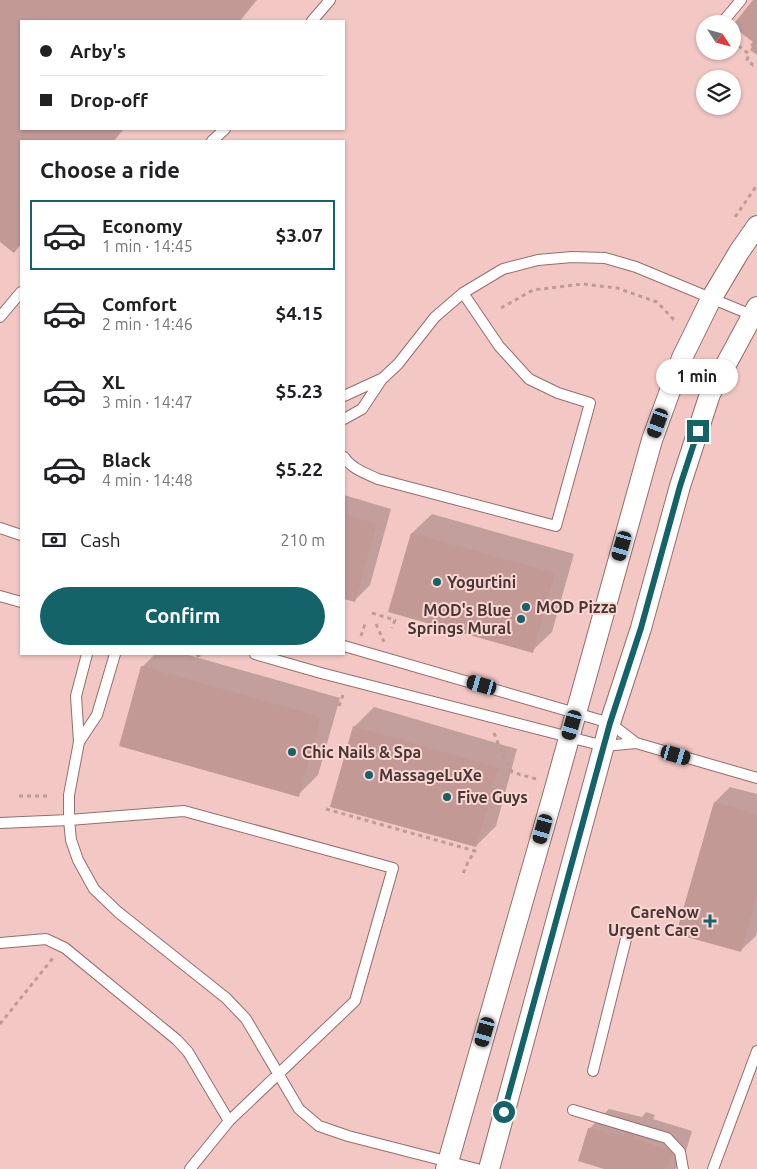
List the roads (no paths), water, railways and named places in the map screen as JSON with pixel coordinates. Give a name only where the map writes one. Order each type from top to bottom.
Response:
[{"type":"street","points":[[447,1165],[652,440],[682,358],[711,299],[757,226]]},
{"type":"street","points":[[489,1169],[610,723],[641,628],[680,486],[710,394],[755,314]]},
{"type":"lane","points":[[313,20],[330,0]]},
{"type":"lane","points":[[728,15],[741,0]]},
{"type":"lane","points":[[213,140],[224,130]]},
{"type":"lane","points":[[345,418],[362,409],[382,379],[398,364],[435,317],[463,293],[503,269],[538,260],[572,257],[605,258],[636,267],[711,299],[755,314]]},
{"type":"lane","points":[[1,312],[20,293]]},
{"type":"lane","points":[[345,458],[348,463],[361,472],[378,479],[556,526],[590,403],[558,393],[529,379],[499,346],[463,293]]},
{"type":"lane","points":[[345,396],[382,379]]},
{"type":"lane","points":[[0,528],[20,535]]},
{"type":"lane","points":[[0,596],[20,602]]},
{"type":"lane","points":[[345,646],[576,712],[610,723],[636,743],[757,778]]},
{"type":"lane","points":[[86,655],[76,696],[79,742],[69,795],[69,820],[71,840],[78,860],[94,889],[118,912],[226,998],[246,1020],[299,1109],[319,1126],[447,1165],[477,1169]]},
{"type":"lane","points":[[79,742],[97,715],[115,655]]},
{"type":"lane","points":[[258,655],[604,746],[636,743]]},
{"type":"lane","points":[[0,823],[184,811],[393,868],[355,1001],[229,1121],[190,1169]]},
{"type":"lane","points":[[0,943],[46,939],[66,948],[177,1040],[188,1052],[229,1121]]},
{"type":"lane","points":[[593,1072],[626,939]]},
{"type":"lane","points":[[714,1169],[757,1051]]},
{"type":"lane","points":[[572,1110],[667,1138],[680,1152],[683,1169]]},
{"type":"place","name":"Yogurtini","points":[[437,582]]},
{"type":"place","name":"MOD Pizza","points":[[526,607]]},
{"type":"place","name":"MOD's Blue Springs Mural","points":[[521,619]]},
{"type":"place","name":"Chic Nails & Spa","points":[[292,752]]},
{"type":"place","name":"MassageLuXe","points":[[369,775]]},
{"type":"place","name":"Five Guys","points":[[447,797]]},
{"type":"place","name":"CareNow Urgent Care","points":[[710,921]]}]
